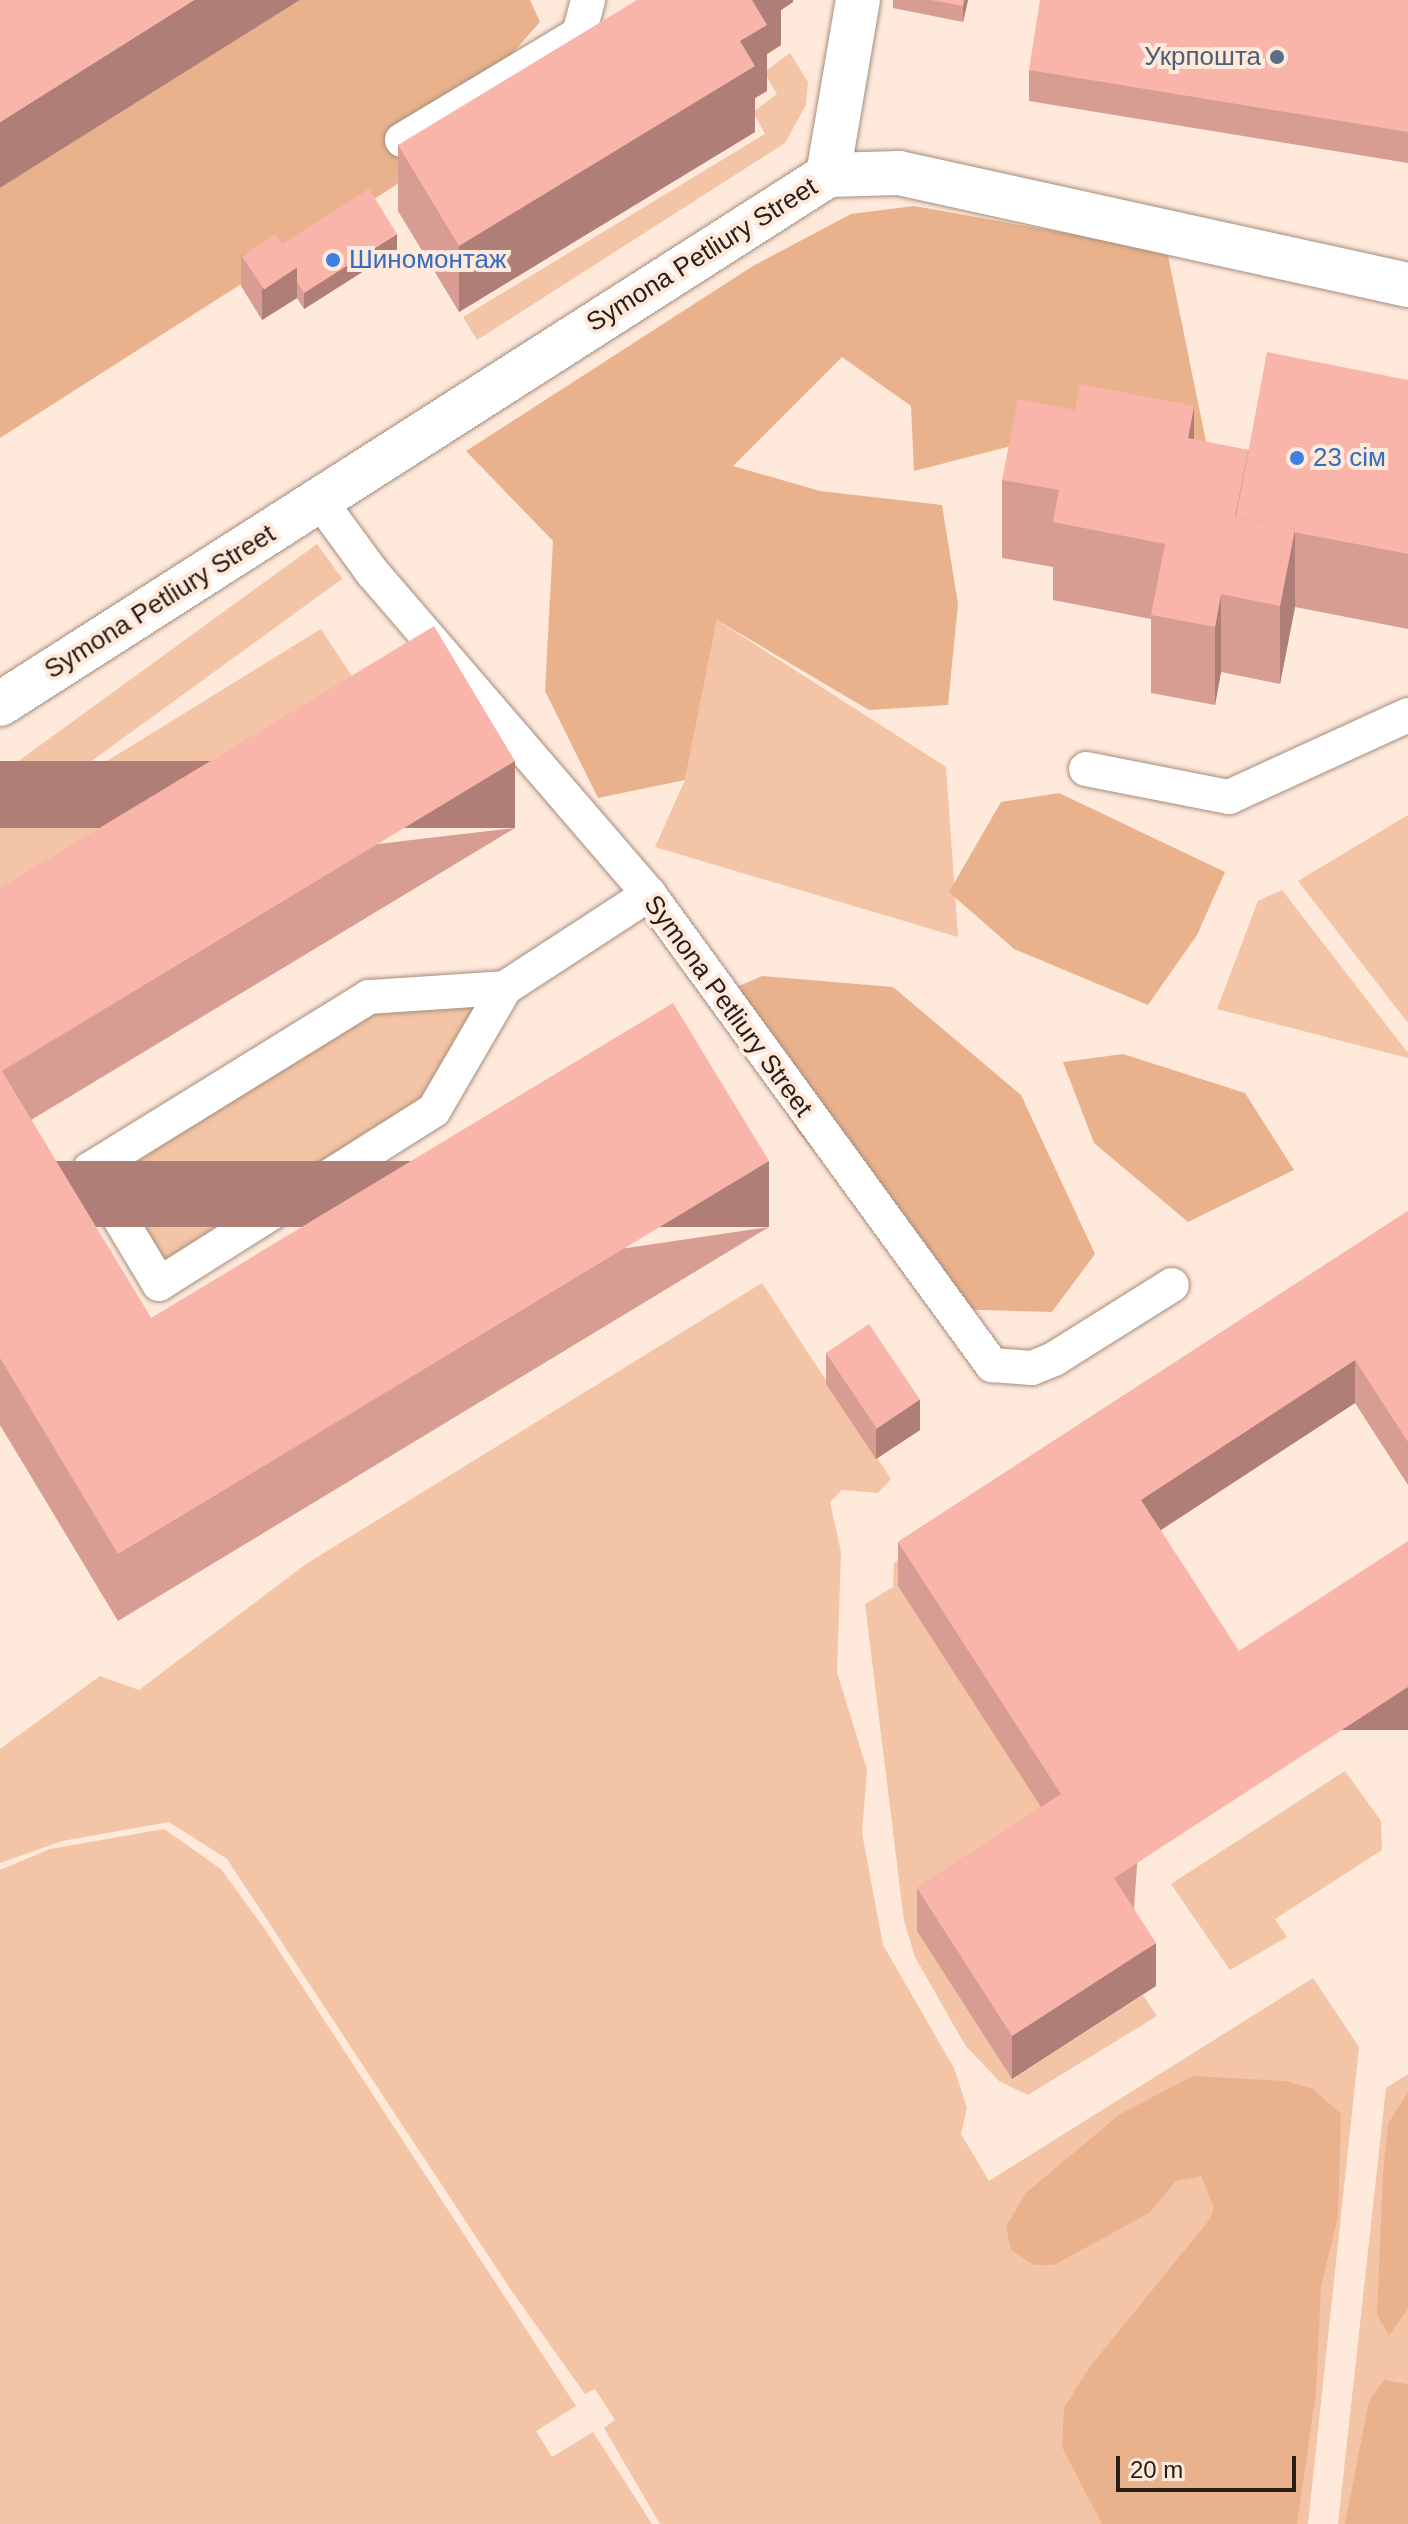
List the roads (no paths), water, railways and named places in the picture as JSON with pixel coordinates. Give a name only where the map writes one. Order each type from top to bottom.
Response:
[{"type":"street","points":[[828,175],[858,0]]},
{"type":"street","name":"Symona Petliury Street","points":[[0,704],[828,175],[899,173],[1408,285]]},
{"type":"lane","points":[[402,140],[579,34],[588,0]]},
{"type":"lane","name":"Symona Petliury Street","points":[[320,501],[372,572],[649,894],[992,1365],[1032,1368],[1054,1359],[1172,1285]]},
{"type":"lane","points":[[1086,769],[1229,797],[1408,715]]},
{"type":"lane","points":[[505,988],[369,997],[90,1169],[159,1284],[434,1110],[505,988],[649,894]]},
{"type":"place","name":"Укрпошта","points":[[1277,57]]},
{"type":"place","name":"Шиномонтаж","points":[[333,260]]},
{"type":"place","name":"23 сім","points":[[1297,458]]}]
